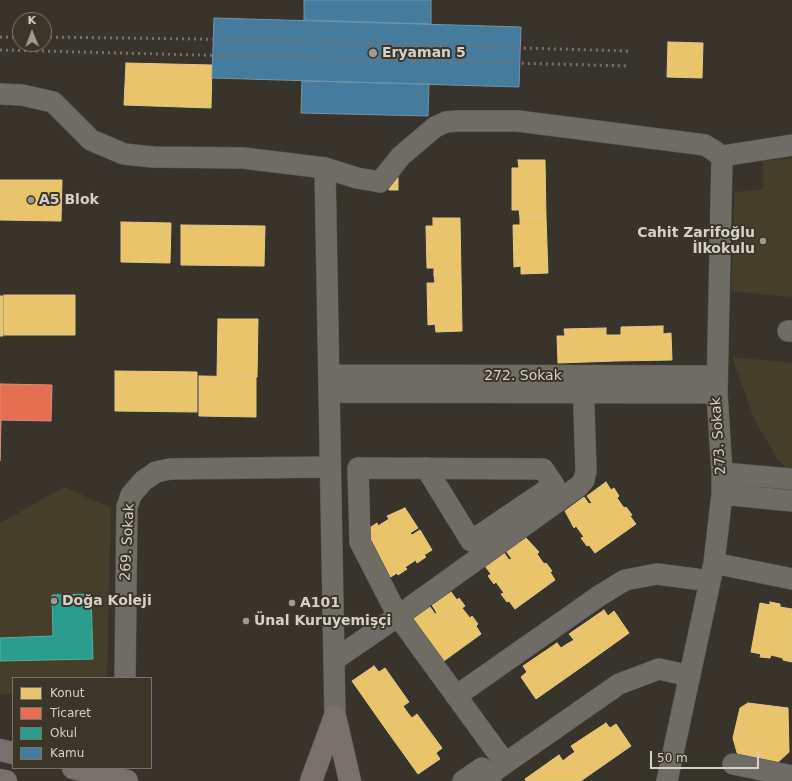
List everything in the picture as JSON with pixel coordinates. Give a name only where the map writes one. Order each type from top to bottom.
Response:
[{"type":"main road","points":[[311,781],[335,716]]},
{"type":"main road","points":[[335,716],[350,781]]},
{"type":"main road","points":[[0,750],[12,753]]},
{"type":"main road","points":[[80,769],[125,776]]},
{"type":"main road","points":[[0,780],[6,781]]},
{"type":"street","points":[[0,94],[22,95],[53,102],[91,140],[124,154],[153,157],[243,158],[325,168],[357,178],[380,182],[401,156],[435,127],[446,122],[457,121],[518,121],[705,145],[722,156],[792,145]]},
{"type":"street","name":"273. Sokak","points":[[667,781],[712,572],[722,494],[717,384],[722,156]]},
{"type":"street","points":[[325,168],[335,716]]},
{"type":"street","name":"272. Sokak","points":[[330,384],[717,384]]},
{"type":"street","points":[[334,660],[579,486],[584,480],[586,471],[583,384]]},
{"type":"street","name":"269. Sokak","points":[[125,677],[127,507],[131,495],[143,481],[156,472],[170,469],[330,467]]},
{"type":"street","points":[[426,468],[471,540],[554,486],[543,469],[426,468],[358,468],[360,542],[398,616],[505,763]]},
{"type":"street","points":[[722,473],[792,480]]},
{"type":"street","points":[[722,494],[792,501]]},
{"type":"street","points":[[456,696],[598,596],[625,580],[657,574],[712,572],[792,579]]},
{"type":"street","points":[[463,781],[482,768],[489,778],[505,763],[619,684],[659,669],[690,676]]},
{"type":"street","points":[[733,764],[792,776]]},
{"type":"shaded area","name":"Cahit Zarifoğlu İlkokulu","points":[[792,158],[792,297],[731,291],[735,192],[763,189],[763,161]]},
{"type":"shaded area","points":[[732,357],[792,363],[792,470],[789,470],[778,460],[755,421]]},
{"type":"shaded area","name":"Doğa Koleji","points":[[64,487],[111,508],[107,677],[12,677],[12,694],[0,694],[0,523]]},
{"type":"building: Konut","points":[[668,42],[703,43],[702,78],[667,77]]},
{"type":"building: Konut","points":[[126,63],[212,65],[211,108],[124,105]]},
{"type":"building: Konut","points":[[518,160],[545,160],[546,217],[520,217],[519,210],[512,210],[512,168],[519,168]]},
{"type":"building: Konut","points":[[388,177],[398,177],[398,190],[389,190]]},
{"type":"building: Konut","name":"A5 Blok","points":[[0,180],[62,180],[61,221],[0,220]]},
{"type":"building: Konut","points":[[520,217],[546,217],[548,273],[521,274],[521,266],[514,267],[513,225],[520,225]]},
{"type":"building: Konut","points":[[433,218],[460,218],[461,275],[434,275],[434,268],[427,268],[426,226],[433,226]]},
{"type":"building: Konut","points":[[121,222],[171,223],[170,263],[121,262]]},
{"type":"building: Konut","points":[[181,225],[265,226],[264,266],[181,265]]},
{"type":"building: Konut","points":[[434,275],[461,275],[462,331],[436,332],[435,324],[428,325],[427,283],[435,283]]},
{"type":"building: Konut","points":[[4,295],[75,295],[75,335],[4,335]]},
{"type":"building: Konut","points":[[0,296],[3,296],[3,336],[0,336]]},
{"type":"building: Konut","points":[[218,319],[258,319],[257,377],[217,376]]},
{"type":"building: Konut","points":[[663,326],[663,334],[671,333],[672,360],[615,361],[614,335],[621,335],[621,327]]},
{"type":"building: Konut","points":[[606,328],[606,335],[614,335],[615,361],[558,363],[557,336],[565,336],[564,329]]},
{"type":"building: Konut","points":[[115,371],[197,372],[197,412],[115,411]]},
{"type":"building: Konut","points":[[199,376],[256,377],[256,417],[199,416]]},
{"type":"building: Konut","points":[[606,482],[611,490],[614,488],[619,496],[617,498],[624,508],[626,507],[632,515],[630,516],[636,524],[595,553],[581,538],[584,537],[576,526],[574,528],[565,511],[584,497],[589,504],[592,503],[587,496]]},
{"type":"building: Konut","points":[[405,508],[418,528],[410,533],[412,535],[420,530],[432,550],[424,555],[426,557],[417,563],[416,560],[405,567],[407,569],[398,575],[397,573],[389,578],[362,536],[368,529],[377,523],[378,526],[389,519],[387,516]]},
{"type":"building: Konut","points":[[526,538],[539,552],[537,554],[544,564],[546,563],[552,571],[550,572],[555,580],[515,609],[501,594],[504,593],[496,582],[494,584],[488,576],[491,574],[485,566],[504,553],[509,560],[512,559],[506,551]]},
{"type":"building: Konut","points":[[451,592],[457,600],[459,598],[465,606],[462,608],[470,618],[472,616],[478,624],[476,626],[481,634],[441,663],[411,620],[430,607],[435,614],[437,613],[432,605]]},
{"type":"building: Konut","points":[[770,602],[780,604],[780,607],[792,609],[792,662],[771,655],[770,658],[760,657],[761,654],[751,652],[760,603],[770,605]]},
{"type":"building: Konut","points":[[604,610],[608,616],[614,611],[629,633],[583,666],[567,644],[574,640],[569,634]]},
{"type":"building: Konut","points":[[557,643],[561,648],[567,644],[583,666],[536,699],[521,677],[527,672],[523,666]]},
{"type":"building: Konut","points":[[374,666],[379,672],[385,668],[409,702],[403,706],[407,712],[385,728],[352,681]]},
{"type":"building: Konut","points":[[748,703],[788,708],[789,752],[776,764],[738,756],[733,738],[740,708]]},
{"type":"building: Konut","points":[[407,712],[412,718],[417,714],[442,748],[436,753],[440,759],[418,774],[385,728]]},
{"type":"building: Konut","points":[[606,723],[610,728],[616,724],[631,746],[585,778],[569,756],[575,752],[571,746]]},
{"type":"building: Konut","points":[[559,755],[563,761],[569,756],[585,778],[581,781],[526,781],[525,779]]},
{"type":"building: Ticaret","points":[[0,384],[52,385],[51,421],[1,420],[0,461]]},
{"type":"building: Okul","points":[[91,594],[93,659],[0,661],[0,638],[53,636],[52,595]]},
{"type":"building: Kamu","points":[[304,0],[431,0],[431,24],[304,20]]},
{"type":"building: Kamu","points":[[214,18],[521,27],[519,87],[212,78]]},
{"type":"building: Kamu","points":[[302,81],[429,84],[428,116],[301,113]]},
{"type":"railway","points":[[0,37],[12,37]]},
{"type":"railway","points":[[52,37],[198,39],[629,51]]},
{"type":"railway","points":[[0,50],[629,66]]},
{"type":"place","name":"Eryaman 5","points":[[373,53]]},
{"type":"place","name":"A5 Blok","points":[[31,200]]},
{"type":"place","name":"Cahit Zarifoğlu İlkokulu","points":[[763,241]]},
{"type":"place","name":"Doğa Koleji","points":[[54,601]]},
{"type":"place","name":"A101","points":[[292,603]]},
{"type":"place","name":"Ünal Kuruyemişçi","points":[[246,621]]}]
